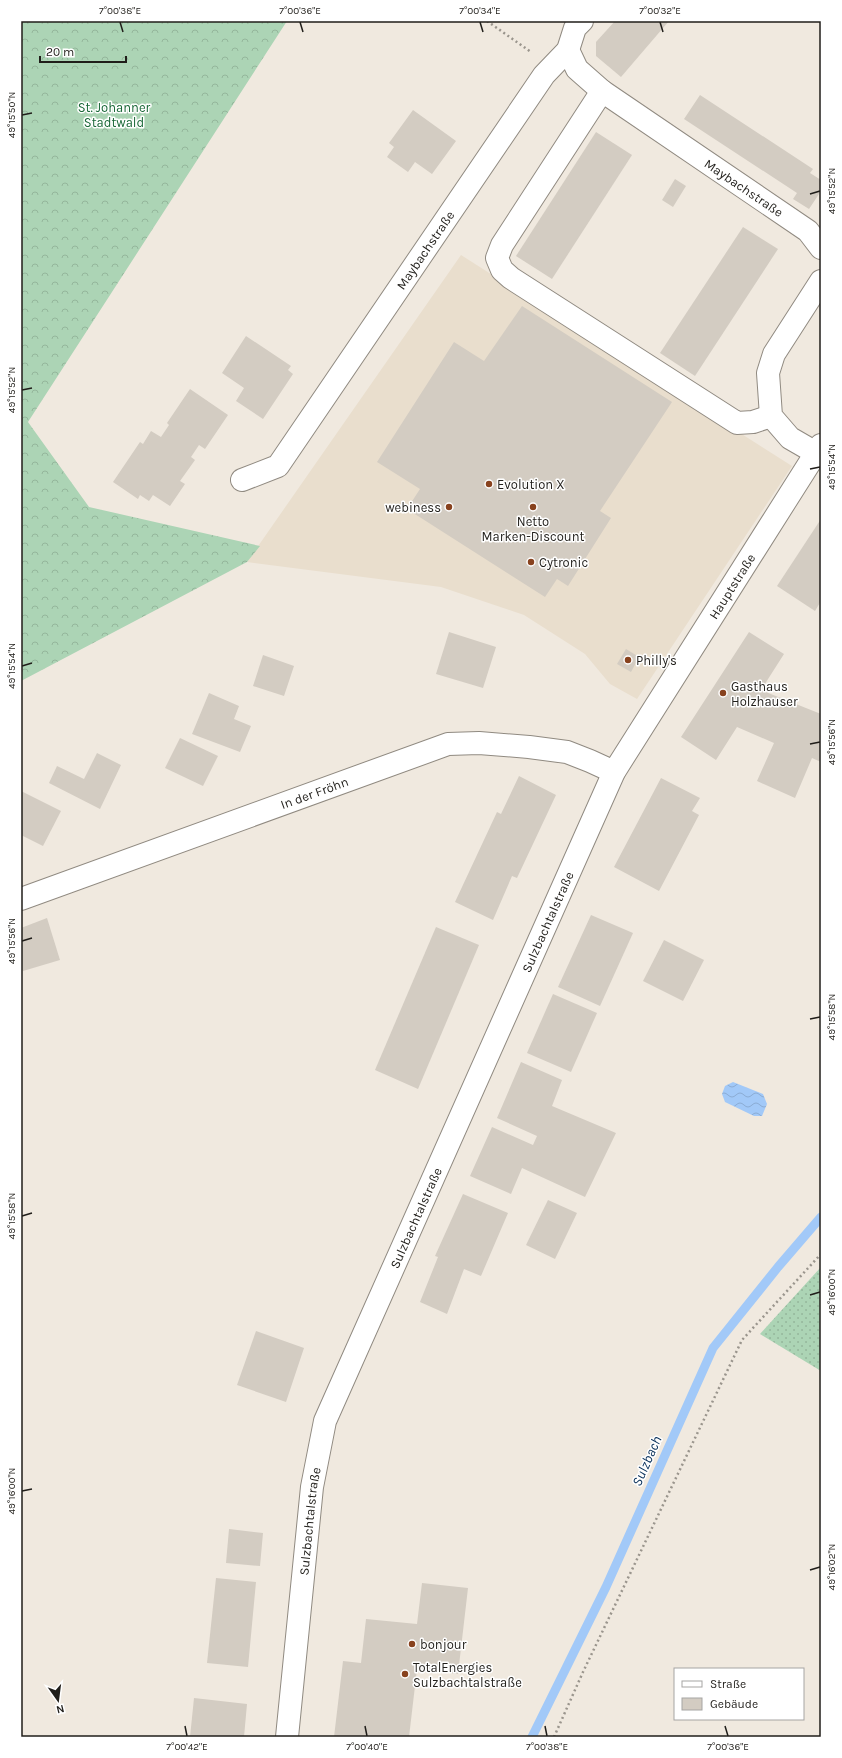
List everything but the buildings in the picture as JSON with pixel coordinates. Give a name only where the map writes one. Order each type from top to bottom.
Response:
[{"type":"street","points":[[568,50],[575,28],[582,21]]},
{"type":"street","name":"Maybachstraße","points":[[242,480],[278,466],[544,75],[568,50],[577,69],[602,91],[808,231],[821,248]]},
{"type":"street","points":[[602,91],[502,245],[497,258],[502,270],[511,278],[737,423],[753,422],[772,416]]},
{"type":"street","points":[[818,449],[790,438],[772,416],[768,373],[774,354],[821,280]]},
{"type":"street","name":"Hauptstraße","points":[[641,727],[818,449]]},
{"type":"street","name":"Sulzbachtalstraße","points":[[287,1737],[312,1487],[325,1421],[614,772],[641,727]]},
{"type":"street","name":"In der Fröhn","points":[[21,899],[448,744],[479,743],[567,752],[614,772]]},
{"type":"path","points":[[487,21],[532,53]]},
{"type":"path","points":[[554,1737],[583,1672],[742,1340],[821,1254]]},
{"type":"shaded area","points":[[461,255],[792,466],[637,699],[610,684],[585,654],[524,615],[441,587],[247,562]]},
{"type":"green space","name":"St. Johanner Stadtwald","points":[[21,21],[287,21],[28,422],[89,507],[260,546],[247,562],[21,681]]},
{"type":"green space","points":[[821,1267],[821,1371],[760,1334]]},
{"type":"water","points":[[733,1082],[763,1094],[767,1104],[762,1116],[754,1116],[725,1102],[722,1094],[725,1086]]},
{"type":"waterway","name":"Sulzbach","points":[[532,1737],[606,1587],[713,1348],[778,1267],[821,1217]]},
{"type":"place","name":"Evolution X","points":[[489,484]]},
{"type":"place","name":"webiness","points":[[449,507]]},
{"type":"place","name":"Netto Marken-Discount","points":[[533,507]]},
{"type":"place","name":"Cytronic","points":[[531,562]]},
{"type":"place","name":"Philly's","points":[[628,660]]},
{"type":"place","name":"Gasthaus Holzhauser","points":[[723,693]]},
{"type":"place","name":"bonjour","points":[[412,1644]]},
{"type":"place","name":"TotalEnergies Sulzbachtalstraße","points":[[405,1674]]}]
